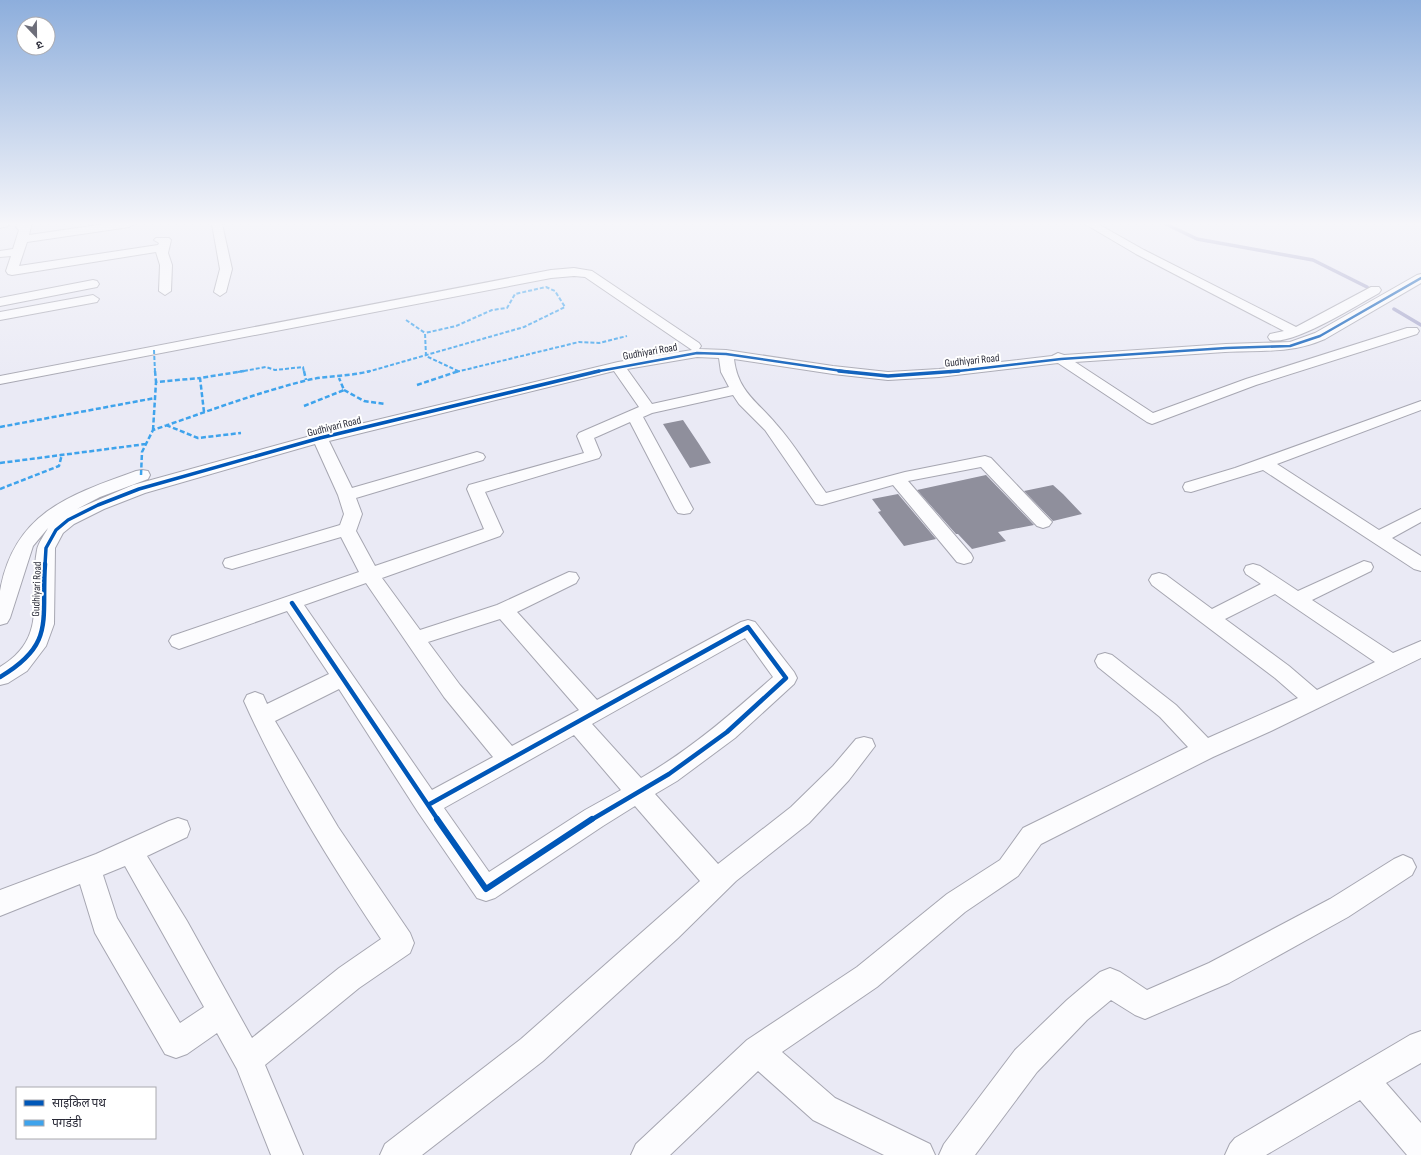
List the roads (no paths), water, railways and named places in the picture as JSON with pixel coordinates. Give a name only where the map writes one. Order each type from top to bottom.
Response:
[{"type":"street","points":[[0,316],[94,302],[93,278]]},
{"type":"street","points":[[165,291],[166,278]]},
{"type":"street","points":[[220,292],[224,278]]},
{"type":"street","points":[[0,380],[531,278]]},
{"type":"street","points":[[594,278],[694,346]]},
{"type":"street","points":[[1191,278],[1296,332]]},
{"type":"street","name":"Gudhiyari Road","points":[[0,677],[20,665],[36,646],[44,624],[44,575],[46,548],[56,530],[68,520],[136,484],[341,423],[614,358],[694,346],[728,348],[862,367],[894,368],[1048,351],[1162,342],[1280,337],[1296,332],[1397,278]]},
{"type":"street","name":"Gudhiyari Road","points":[[0,618],[25,545],[43,522],[108,486],[136,484],[618,366],[697,353],[726,354],[833,370],[888,376],[939,373],[1061,359],[1226,348],[1290,346],[1306,342],[1320,336],[1421,278]]},
{"type":"street","points":[[0,302],[93,284]]},
{"type":"street","points":[[1048,351],[1152,419],[1251,382],[1412,331]]},
{"type":"street","points":[[726,354],[728,372],[744,401],[771,427],[822,500],[897,479],[985,461],[1043,522]]},
{"type":"street","points":[[618,366],[641,412],[684,509]]},
{"type":"street","points":[[179,641],[371,576],[494,532],[475,489],[593,455],[585,436],[641,412],[738,390]]},
{"type":"street","points":[[1191,488],[1418,408]]},
{"type":"street","points":[[320,438],[347,495],[353,514],[348,529],[371,576],[452,692],[510,760]]},
{"type":"street","points":[[347,495],[477,457]]},
{"type":"street","points":[[1264,463],[1421,565]]},
{"type":"street","points":[[897,479],[964,558]]},
{"type":"street","points":[[1380,538],[1421,514]]},
{"type":"street","points":[[232,563],[348,529]]},
{"type":"street","points":[[1297,599],[1364,567]]},
{"type":"street","points":[[1253,570],[1392,663]]},
{"type":"street","points":[[415,640],[504,610],[569,578]]},
{"type":"street","points":[[1160,580],[1282,672],[1314,700]]},
{"type":"street","points":[[1211,618],[1276,585]]},
{"type":"street","points":[[292,603],[343,677],[371,723],[427,805],[486,890],[568,834],[670,774],[727,732],[786,678],[748,628],[427,805]]},
{"type":"street","points":[[504,610],[586,718],[638,792],[717,882]]},
{"type":"street","points":[[647,1155],[758,1051],[868,977],[956,902],[1009,868],[1032,836],[1205,750],[1421,649]]},
{"type":"street","points":[[1105,661],[1168,711],[1205,750]]},
{"type":"street","points":[[248,1060],[349,978],[400,943],[368,896],[326,829],[258,709],[343,677]]},
{"type":"street","points":[[396,1155],[532,1050],[601,987],[668,929],[717,882],[800,815],[842,773],[864,746]]},
{"type":"street","points":[[0,903],[88,869],[178,829]]},
{"type":"street","points":[[130,850],[177,930],[248,1060],[287,1155]]},
{"type":"street","points":[[955,1155],[1026,1061],[1077,1010],[1110,982],[1145,1005],[1219,973],[1339,908],[1403,867]]},
{"type":"street","points":[[88,869],[105,924],[176,1043],[222,1012]]},
{"type":"street","points":[[1246,1153],[1363,1080],[1421,1046]]},
{"type":"street","points":[[758,1051],[824,1109],[919,1155]]},
{"type":"street","points":[[1363,1080],[1421,1147]]},
{"type":"waterway","points":[[1349,278],[1367,287]]},
{"type":"waterway","points":[[1394,309],[1421,325]]}]
